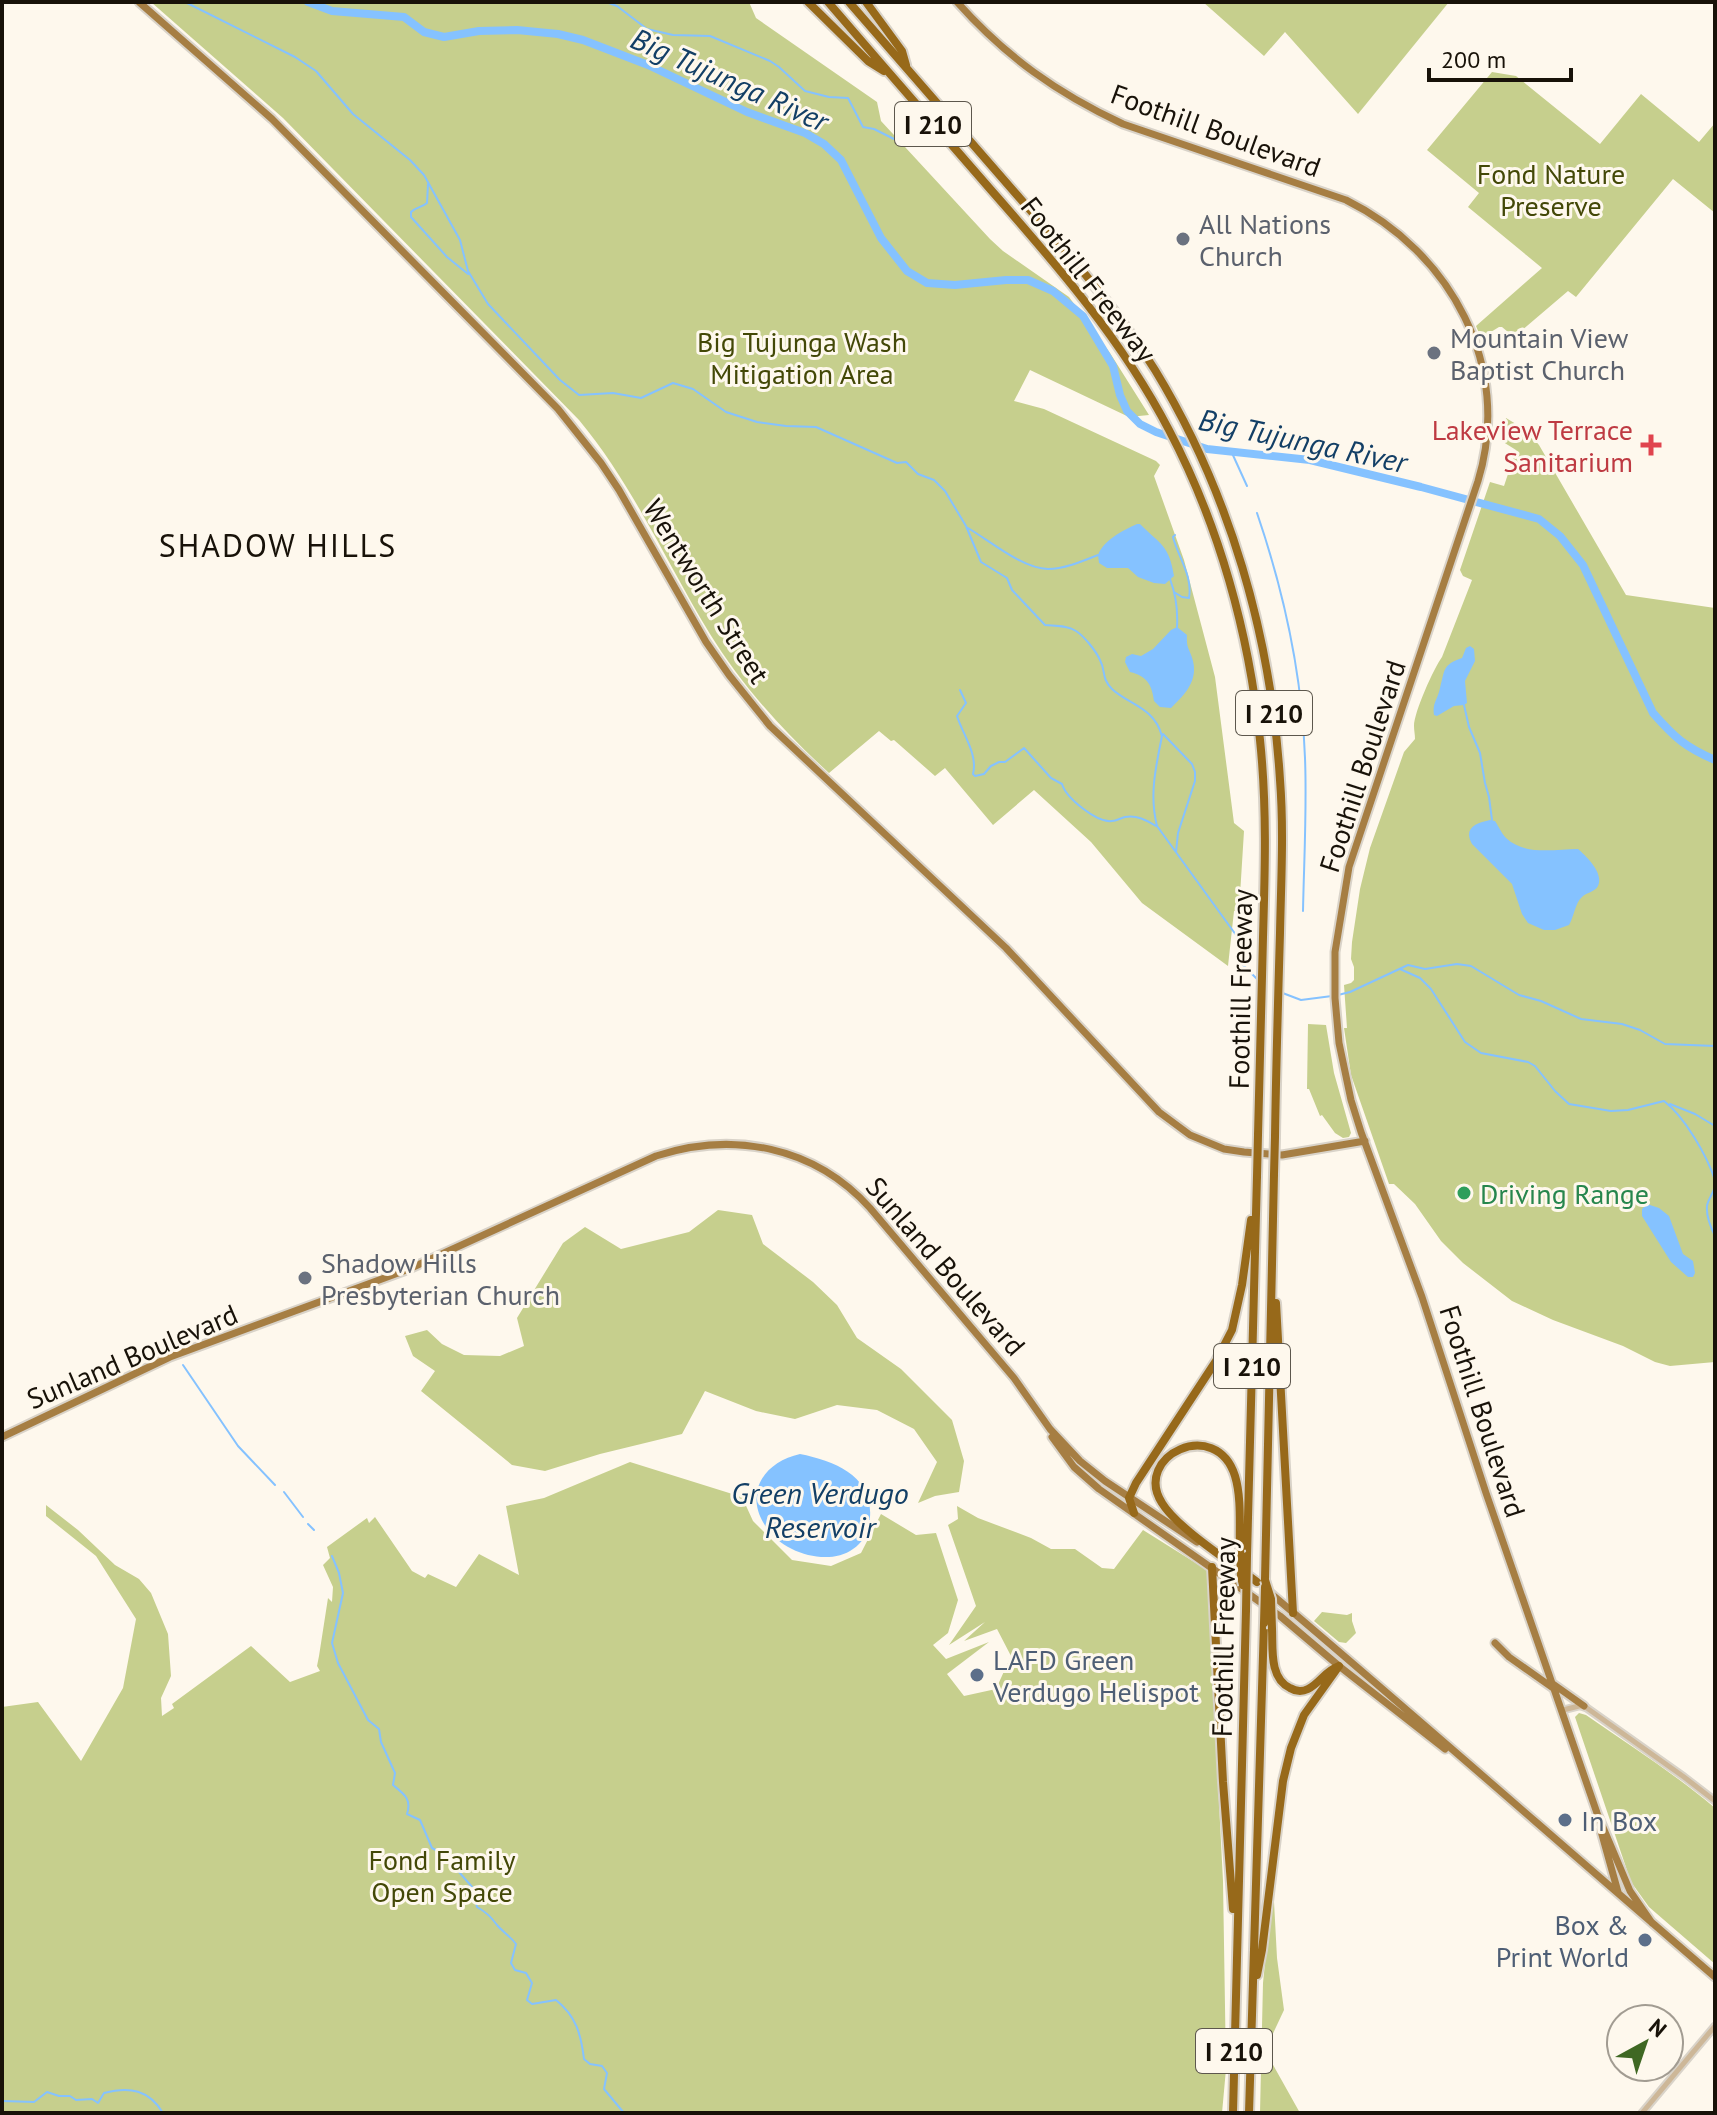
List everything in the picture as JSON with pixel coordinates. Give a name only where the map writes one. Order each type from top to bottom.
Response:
[{"type":"highway","points":[[808,2],[868,61],[892,77]]},
{"type":"highway","name":"Foothill Freeway","points":[[828,2],[1039,245],[1093,310],[1128,360],[1169,430],[1196,485],[1231,590],[1248,659],[1262,759],[1265,819],[1257,1176],[1241,1577],[1246,1610],[1233,2113]]},
{"type":"highway","name":"Foothill Freeway","points":[[849,2],[1076,263],[1154,368],[1194,441],[1216,494],[1250,595],[1264,656],[1281,798],[1280,941],[1249,2113]]},
{"type":"highway","points":[[866,2],[902,51],[908,69]]},
{"type":"highway","points":[[1134,1513],[1129,1498],[1136,1483],[1216,1361],[1232,1330],[1242,1285],[1257,1176]]},
{"type":"highway","points":[[1272,1226],[1293,1613]]},
{"type":"highway","points":[[1244,1553],[1237,1484],[1229,1463],[1218,1452],[1204,1445],[1174,1451],[1160,1468],[1156,1481],[1163,1506],[1194,1534],[1261,1581],[1271,1599],[1275,1670],[1281,1681],[1299,1691],[1308,1689],[1329,1670],[1339,1666]]},
{"type":"highway","points":[[1212,1567],[1236,1990]]},
{"type":"highway","points":[[1253,1991],[1262,1950],[1283,1781],[1291,1748],[1304,1715],[1339,1666]]},
{"type":"main road","name":"Wentworth Street","points":[[139,2],[272,119],[558,409],[619,490],[706,642],[773,730],[1006,948],[1159,1112],[1190,1135],[1224,1149],[1265,1155],[1298,1154],[1365,1141]]},
{"type":"main road","name":"Foothill Boulevard","points":[[957,2],[1015,59],[1080,103],[1123,124],[1346,200],[1377,218],[1424,257],[1446,284],[1467,321],[1485,374],[1488,416],[1484,459],[1349,867],[1337,934],[1337,1023],[1346,1080],[1365,1141],[1422,1297],[1597,1813],[1630,1891],[1652,1923]]},
{"type":"main road","name":"Sunland Boulevard","points":[[2,1437],[170,1357],[432,1259],[656,1156],[716,1143],[755,1146],[788,1154],[823,1169],[870,1208],[1080,1461],[1129,1498],[1261,1581],[1293,1613],[1621,1897]]},
{"type":"main road","name":"Sunland Boulevard","points":[[1041,1417],[1074,1467],[1099,1489],[1280,1616],[1433,1741],[1470,1766]]},
{"type":"main road","points":[[1495,1643],[1509,1657],[1584,1706]]},
{"type":"main road","name":"Foothill Boulevard","points":[[1597,1813],[1608,1862],[1621,1897],[1715,1977]]},
{"type":"main road","points":[[1582,1864],[1600,1868],[1608,1862]]},
{"type":"street","points":[[1563,1710],[1584,1706],[1715,1801]]},
{"type":"street","points":[[1642,2113],[1715,2026]]},
{"type":"green space","name":"Big Tujunga Wash Mitigation Area","points":[[151,2],[749,2],[756,18],[877,102],[881,121],[990,239],[1069,297],[1110,353],[1149,415],[1129,417],[1030,370],[1014,401],[1044,409],[1160,465],[1154,476],[1184,560],[1215,677],[1234,823],[1244,831],[1239,911],[1234,911],[1228,966],[1142,903],[1091,842],[1034,790],[993,825],[945,768],[935,776],[879,731],[829,773],[765,708],[722,653],[633,497],[579,420],[283,118]]},
{"type":"green space","points":[[1203,2],[1449,2],[1358,114],[1285,32],[1264,56]]},
{"type":"green space","name":"Fond Nature Preserve","points":[[1492,72],[1516,76],[1600,144],[1641,94],[1699,142],[1715,123],[1715,213],[1673,179],[1576,297],[1568,291],[1514,337],[1499,327],[1481,338],[1476,326],[1542,268],[1468,207],[1479,193],[1427,150]]},
{"type":"green space","points":[[1506,418],[1526,430],[1539,445],[1626,595],[1715,608],[1715,1362],[1670,1366],[1655,1362],[1512,1301],[1463,1263],[1441,1241],[1415,1204],[1394,1184],[1389,1184],[1351,1075],[1344,1028],[1347,1028],[1344,985],[1354,980],[1352,942],[1360,889],[1370,848],[1404,752],[1415,739],[1415,719],[1421,701],[1472,580],[1463,576],[1460,570],[1490,482],[1504,486],[1516,450],[1500,440]]},
{"type":"green space","points":[[1308,1024],[1326,1025],[1334,1073],[1351,1133],[1349,1137],[1343,1138],[1335,1133],[1320,1116],[1307,1089]]},
{"type":"green space","points":[[718,1210],[752,1215],[763,1244],[813,1282],[837,1305],[857,1338],[901,1369],[952,1420],[964,1461],[959,1492],[918,1503],[937,1462],[914,1429],[877,1410],[837,1405],[795,1419],[756,1411],[705,1391],[682,1434],[545,1471],[512,1465],[421,1391],[435,1371],[413,1356],[405,1336],[427,1330],[442,1344],[464,1355],[500,1356],[524,1346],[517,1318],[563,1243],[585,1227],[621,1249],[689,1232]]},
{"type":"green space","name":"Fond Family Open Space","points":[[630,1462],[742,1497],[753,1521],[792,1560],[831,1566],[861,1553],[881,1514],[916,1535],[936,1533],[958,1600],[948,1633],[933,1645],[946,1659],[989,1642],[947,1674],[964,1696],[996,1689],[1011,1656],[997,1629],[964,1641],[985,1622],[949,1645],[976,1606],[948,1525],[958,1519],[957,1506],[1051,1549],[1075,1549],[1102,1568],[1114,1569],[1143,1530],[1207,1570],[1223,1881],[1226,2069],[1222,2113],[2,2113],[2,1707],[38,1702],[81,1761],[123,1688],[136,1619],[96,1556],[46,1516],[46,1505],[115,1565],[139,1579],[151,1593],[168,1634],[171,1676],[161,1698],[162,1716],[174,1708],[172,1704],[251,1646],[290,1682],[320,1671],[317,1666],[328,1598],[332,1602],[333,1587],[323,1565],[330,1558],[327,1547],[367,1518],[369,1523],[375,1517],[412,1571],[425,1578],[428,1574],[456,1587],[479,1554],[519,1575],[506,1506],[544,1498]]},
{"type":"green space","points":[[1322,1612],[1352,1613],[1356,1633],[1346,1643],[1339,1642],[1314,1621]]},
{"type":"green space","points":[[1579,1713],[1652,1760],[1715,1808],[1715,1964],[1649,1907],[1631,1882],[1575,1717]]},
{"type":"green space","points":[[1273,1883],[1277,1958],[1284,2010],[1269,2042],[1272,2063],[1300,2113],[1260,2113],[1263,1983]]},
{"type":"water","points":[[1137,524],[1167,551],[1174,576],[1165,584],[1138,577],[1128,568],[1107,568],[1099,563],[1098,555],[1104,545]]},
{"type":"water","points":[[1177,627],[1187,635],[1194,675],[1185,693],[1171,708],[1160,707],[1154,701],[1148,682],[1130,672],[1126,657],[1132,654],[1141,656],[1153,649]]},
{"type":"water","points":[[1470,646],[1474,649],[1475,661],[1465,681],[1467,703],[1434,715],[1434,704],[1445,669],[1462,658]]},
{"type":"water","points":[[1495,821],[1514,844],[1540,850],[1578,849],[1594,866],[1599,876],[1598,886],[1580,900],[1569,925],[1544,930],[1528,923],[1512,884],[1472,844],[1469,834],[1472,827]]},
{"type":"water","points":[[1647,1204],[1669,1216],[1683,1254],[1693,1261],[1693,1277],[1688,1277],[1671,1262],[1642,1216],[1642,1209]]},
{"type":"water","name":"Green Verdugo Reservoir","points":[[800,1454],[838,1466],[858,1481],[865,1491],[870,1517],[867,1531],[857,1546],[843,1554],[819,1557],[794,1550],[774,1536],[759,1514],[757,1491],[767,1472],[787,1458]]},
{"type":"waterway","points":[[185,2],[295,57],[316,71],[353,114],[410,160],[424,175],[460,240],[468,271],[488,304],[560,380],[579,395],[613,393],[641,398],[673,383],[693,389],[726,412],[757,422],[816,427],[897,463],[906,462],[918,474],[934,480],[945,491],[966,526],[981,562],[1007,578],[1012,590],[1045,625],[1069,628],[1083,636],[1098,656],[1109,685],[1147,713],[1158,726],[1162,736],[1153,792],[1157,826],[1244,946],[1241,963],[1257,979]]},
{"type":"waterway","name":"Big Tujunga River","points":[[308,2],[332,11],[404,17],[424,32],[444,37],[479,31],[517,30],[558,34],[583,40],[648,65],[824,144],[841,160],[881,238],[907,271],[927,283],[955,285],[1028,280],[1053,291],[1083,316],[1113,366],[1127,411],[1140,424],[1207,449],[1310,460],[1539,519],[1560,536],[1583,565],[1653,713],[1681,741],[1715,760]]},
{"type":"waterway","points":[[606,2],[617,6],[647,29],[673,35],[710,36],[770,61],[805,91],[848,98],[863,127],[894,139],[905,134]]},
{"type":"waterway","points":[[428,184],[427,203],[411,212],[411,217],[447,257],[468,274]]},
{"type":"waterway","points":[[1232,453],[1247,486]]},
{"type":"waterway","points":[[1257,513],[1283,603],[1300,695],[1306,777],[1303,911]]},
{"type":"waterway","points":[[968,528],[1038,568],[1060,568],[1098,555]]},
{"type":"waterway","points":[[1174,592],[1189,598],[1189,582],[1173,537],[1175,535]]},
{"type":"waterway","points":[[1170,579],[1176,603],[1177,627]]},
{"type":"waterway","points":[[960,690],[966,703],[957,716],[972,752],[975,776],[984,774],[991,766],[1005,762],[1024,748],[1051,778],[1062,784],[1076,802],[1091,814],[1106,821],[1137,817],[1156,826]]},
{"type":"waterway","points":[[1464,705],[1480,753],[1492,820]]},
{"type":"waterway","points":[[1163,734],[1192,764],[1195,772],[1195,781],[1178,833],[1176,852]]},
{"type":"waterway","points":[[1338,995],[1408,965],[1425,969],[1457,964],[1471,966],[1519,995],[1581,1019],[1622,1024],[1665,1044],[1715,1046]]},
{"type":"waterway","points":[[1400,969],[1420,978],[1431,989],[1465,1042],[1481,1053],[1535,1066],[1569,1104],[1611,1111],[1664,1101],[1694,1138],[1715,1180]]},
{"type":"waterway","points":[[1280,992],[1301,1000],[1332,996]]},
{"type":"waterway","points":[[1670,1104],[1715,1126]]},
{"type":"waterway","points":[[1715,1185],[1707,1210],[1715,1236]]},
{"type":"waterway","points":[[183,1365],[238,1446],[275,1485]]},
{"type":"waterway","points":[[284,1492],[303,1517]]},
{"type":"waterway","points":[[308,1524],[314,1530]]},
{"type":"waterway","points":[[332,1556],[343,1593],[332,1643],[338,1663],[368,1720],[379,1729],[381,1742],[395,1773],[393,1785],[408,1801],[407,1814],[420,1820],[432,1848],[449,1857],[473,1888],[477,1907],[516,1944],[511,1963],[515,1970],[526,1973],[532,1983],[527,2000],[532,2004],[556,2000],[568,2012],[579,2034],[584,2059],[590,2064],[602,2066],[607,2073],[604,2089],[624,2113]]},
{"type":"waterway","points":[[2,2101],[34,2102],[47,2092],[76,2100],[92,2099],[98,2103],[104,2093],[130,2090],[152,2099],[163,2113]]},
{"type":"place","name":"All Nations Church","points":[[1183,239]]},
{"type":"place","name":"Mountain View Baptist Church","points":[[1434,353]]},
{"type":"place","name":"Lakeview Terrace Sanitarium","points":[[1651,445]]},
{"type":"place","name":"Driving Range","points":[[1464,1193]]},
{"type":"place","name":"Shadow Hills Presbyterian Church","points":[[305,1278]]},
{"type":"place","name":"LAFD Green Verdugo Helispot","points":[[977,1675]]},
{"type":"place","name":"In Box","points":[[1565,1820]]},
{"type":"place","name":"Box & Print World","points":[[1645,1940]]},
{"type":"district","name":"SHADOW HILLS","points":[[278,545]]}]
